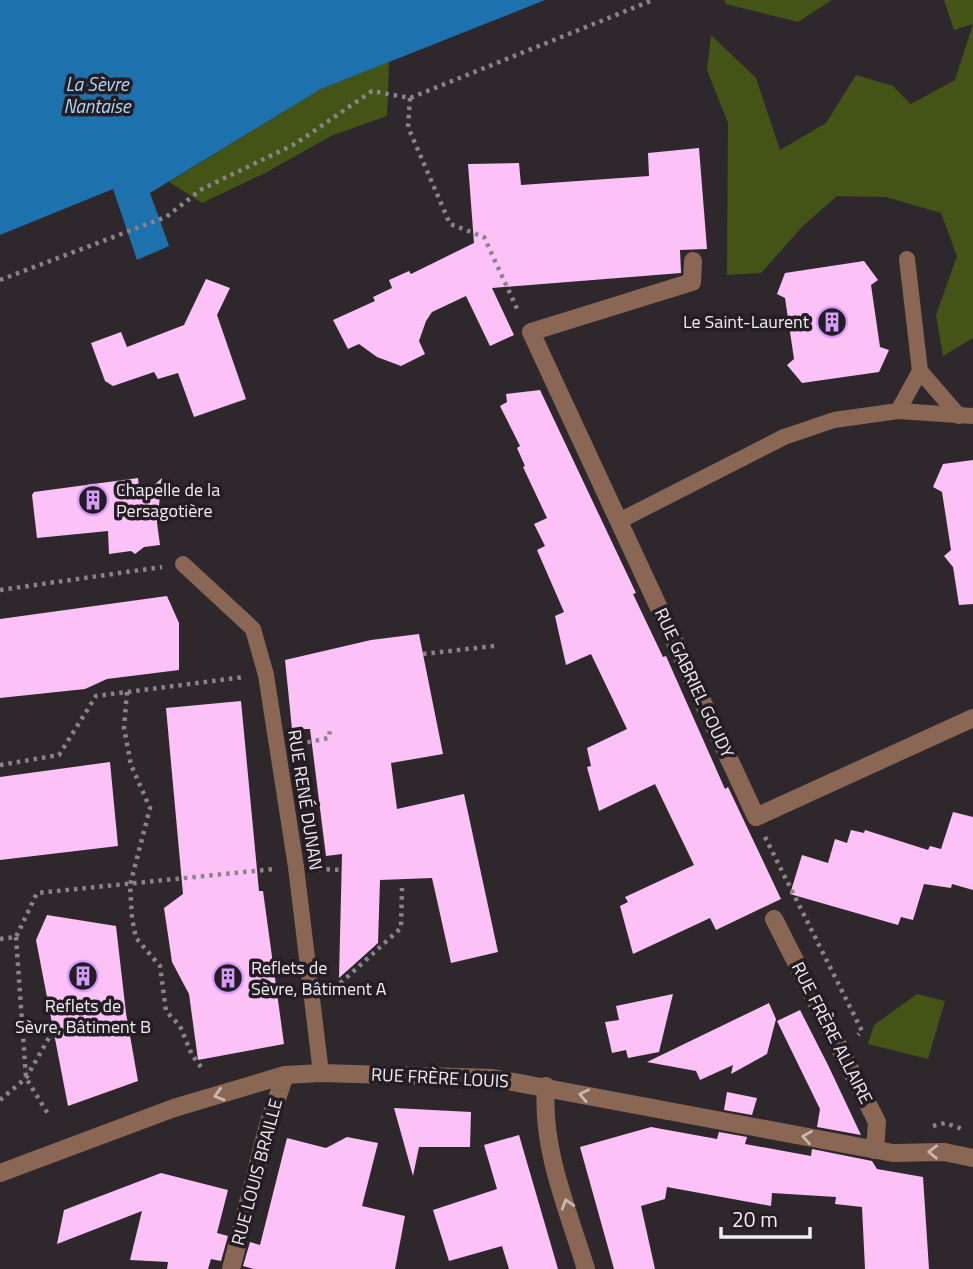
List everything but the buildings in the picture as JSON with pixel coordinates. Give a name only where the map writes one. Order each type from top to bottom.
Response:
[{"type":"street","points":[[531,332],[692,282],[693,261]]},
{"type":"street","name":"RUE GABRIEL GOUDY","points":[[531,332],[756,817],[973,718]]},
{"type":"street","name":"RUE FRÈRE ALLAIRE","points":[[774,919],[877,1122],[874,1150]]},
{"type":"street","name":"RUE FRÈRE LOUIS","points":[[0,1173],[174,1108],[285,1075],[321,1073],[492,1077],[874,1150],[893,1153],[944,1152],[973,1158]]},
{"type":"street","name":"RUE LOUIS BRAILLE","points":[[231,1269],[268,1125],[285,1075]]},
{"type":"street","points":[[546,1087],[544,1110],[548,1143],[586,1269]]},
{"type":"lane","points":[[898,411],[920,371],[906,259]]},
{"type":"lane","points":[[920,371],[966,416]]},
{"type":"lane","points":[[619,521],[784,437],[834,420],[898,411],[966,416]]},
{"type":"lane","name":"RUE RENÉ DUNAN","points":[[183,564],[253,629],[266,675],[296,867],[321,1073]]},
{"type":"path","points":[[0,281],[166,217],[202,189],[295,144],[372,91],[410,98],[653,0]]},
{"type":"path","points":[[410,98],[408,127],[450,224],[484,237],[515,306],[531,332]]},
{"type":"path","points":[[0,590],[183,564]]},
{"type":"path","points":[[423,654],[494,646]]},
{"type":"path","points":[[0,765],[59,755],[96,696],[266,675]]},
{"type":"path","points":[[127,692],[124,728],[129,752],[150,808],[130,885],[136,938],[160,966],[166,1011],[180,1026],[192,1055],[204,1071]]},
{"type":"path","points":[[299,742],[329,738],[330,729]]},
{"type":"path","points":[[48,1114],[26,1078],[16,937],[37,893],[296,867]]},
{"type":"path","points":[[316,869],[342,870]]},
{"type":"path","points":[[334,989],[401,928],[402,888]]},
{"type":"path","points":[[0,939],[16,937]]},
{"type":"path","points":[[0,1100],[26,1078],[54,1029]]},
{"type":"green space","points":[[724,0],[832,0],[798,22],[726,4]]},
{"type":"green space","points":[[944,0],[973,0],[973,24],[954,30]]},
{"type":"green space","points":[[973,24],[973,338],[943,356],[936,315],[957,256],[941,213],[886,197],[837,196],[803,226],[761,273],[727,275],[728,123],[707,70],[711,35],[756,78],[780,150],[826,123],[856,75],[893,86],[911,104],[955,80]]},
{"type":"green space","points":[[389,62],[387,116],[331,136],[265,173],[202,203],[169,182],[321,89]]},
{"type":"green space","points":[[917,994],[945,1001],[928,1059],[868,1044],[874,1025]]},
{"type":"water","name":"La Sèvre Nantaise","points":[[0,0],[545,0],[321,89],[150,193],[169,246],[137,260],[113,189],[0,235]]},
{"type":"place","name":"Le Saint-Laurent","points":[[832,322]]},
{"type":"place","name":"Chapelle de la Persagotière","points":[[93,500]]},
{"type":"place","name":"Reflets de Sèvre, Bâtiment B","points":[[83,976]]},
{"type":"place","name":"Reflets de Sèvre, Bâtiment A","points":[[228,978]]}]
